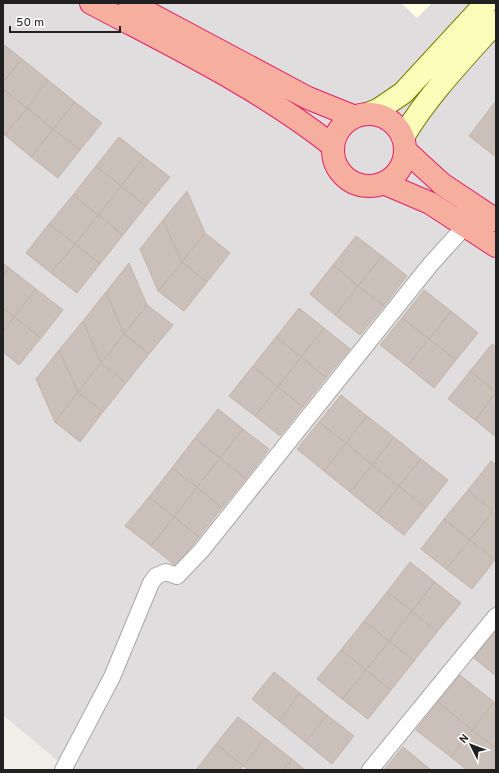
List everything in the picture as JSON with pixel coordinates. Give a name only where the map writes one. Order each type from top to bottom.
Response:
[{"type":"highway","points":[[91,3],[273,102],[305,123],[334,146]]},
{"type":"highway","points":[[130,3],[308,98],[361,115],[374,114],[389,119],[399,130],[404,144],[442,184],[496,220]]},
{"type":"highway","points":[[361,115],[340,128],[334,146],[333,154],[337,165],[344,176],[366,185],[383,183],[390,179],[401,166],[404,144]]},
{"type":"highway","points":[[383,183],[425,200],[466,225],[496,246]]},
{"type":"main road","points":[[361,115],[378,110],[403,92],[486,3]]},
{"type":"main road","points":[[404,144],[415,117],[432,95],[496,22]]},
{"type":"street","points":[[63,770],[112,677],[151,583],[156,576],[166,572],[177,576],[201,550],[399,307],[430,265],[466,225]]},
{"type":"street","points":[[370,770],[496,616]]},
{"type":"shaded area","points":[[3,3],[496,3],[496,770],[69,770],[3,715]]},
{"type":"shaded area","points":[[401,3],[432,3],[417,18]]},
{"type":"building","points":[[3,44],[22,59],[3,82]]},
{"type":"building","points":[[22,59],[48,80],[27,108],[3,89],[3,82]]},
{"type":"building","points":[[48,80],[75,102],[53,129],[27,108]]},
{"type":"building","points":[[3,89],[27,108],[5,135],[3,134]]},
{"type":"building","points":[[75,102],[102,123],[80,150],[53,129]]},
{"type":"building","points":[[495,102],[496,103],[496,157],[469,136]]},
{"type":"building","points":[[27,108],[53,129],[31,157],[5,135]]},
{"type":"building","points":[[53,129],[80,150],[58,178],[31,157]]},
{"type":"building","points":[[119,137],[144,157],[121,186],[96,166]]},
{"type":"building","points":[[144,157],[170,177],[146,206],[121,186]]},
{"type":"building","points":[[96,166],[121,186],[98,215],[73,195]]},
{"type":"building","points":[[121,186],[146,206],[123,235],[98,215]]},
{"type":"building","points":[[187,191],[205,233],[182,262],[163,220]]},
{"type":"building","points":[[73,195],[98,215],[75,244],[49,224]]},
{"type":"building","points":[[98,215],[123,235],[100,264],[75,244]]},
{"type":"building","points":[[163,220],[182,262],[158,291],[140,249]]},
{"type":"building","points":[[49,224],[75,244],[51,273],[26,253]]},
{"type":"building","points":[[205,233],[230,253],[207,282],[182,262]]},
{"type":"building","points":[[356,236],[382,256],[358,286],[333,265]]},
{"type":"building","points":[[75,244],[100,264],[77,293],[51,273]]},
{"type":"building","points":[[382,256],[407,276],[384,306],[358,286]]},
{"type":"building","points":[[182,262],[207,282],[184,311],[158,291]]},
{"type":"building","points":[[3,263],[9,268],[3,276]]},
{"type":"building","points":[[129,263],[147,305],[124,334],[106,292]]},
{"type":"building","points":[[333,265],[358,286],[335,315],[310,294]]},
{"type":"building","points":[[9,268],[36,289],[14,317],[3,308],[3,276]]},
{"type":"building","points":[[358,286],[384,306],[360,335],[335,315]]},
{"type":"building","points":[[36,289],[63,310],[41,338],[14,317]]},
{"type":"building","points":[[424,290],[451,311],[429,339],[402,318]]},
{"type":"building","points":[[106,292],[124,334],[101,363],[83,321]]},
{"type":"building","points":[[147,305],[173,325],[149,354],[124,334]]},
{"type":"building","points":[[3,308],[14,317],[3,331]]},
{"type":"building","points":[[299,308],[324,328],[301,357],[276,337]]},
{"type":"building","points":[[451,311],[478,333],[456,360],[429,339]]},
{"type":"building","points":[[14,317],[41,338],[19,365],[3,352],[3,331]]},
{"type":"building","points":[[402,318],[429,339],[407,366],[380,345]]},
{"type":"building","points":[[83,321],[101,363],[78,392],[59,350]]},
{"type":"building","points":[[324,328],[350,349],[326,378],[301,357]]},
{"type":"building","points":[[124,334],[149,354],[126,383],[101,363]]},
{"type":"building","points":[[276,337],[301,357],[278,387],[253,366]]},
{"type":"building","points":[[429,339],[456,360],[434,388],[407,366]]},
{"type":"building","points":[[492,344],[496,347],[496,392],[470,371]]},
{"type":"building","points":[[59,350],[78,392],[55,422],[36,379]]},
{"type":"building","points":[[301,357],[326,378],[303,407],[278,387]]},
{"type":"building","points":[[101,363],[126,383],[103,412],[78,392]]},
{"type":"building","points":[[253,366],[278,387],[255,416],[229,396]]},
{"type":"building","points":[[470,371],[496,392],[475,420],[448,399]]},
{"type":"building","points":[[278,387],[303,407],[280,436],[255,416]]},
{"type":"building","points":[[78,392],[103,412],[80,442],[55,422]]},
{"type":"building","points":[[496,393],[496,437],[475,420]]},
{"type":"building","points":[[341,395],[367,416],[346,443],[319,422]]},
{"type":"building","points":[[218,409],[243,429],[220,458],[195,438]]},
{"type":"building","points":[[367,416],[394,437],[372,465],[346,443]]},
{"type":"building","points":[[319,422],[346,443],[324,471],[297,449]]},
{"type":"building","points":[[243,429],[269,449],[246,479],[220,458]]},
{"type":"building","points":[[394,437],[421,459],[399,486],[372,465]]},
{"type":"building","points":[[195,438],[220,458],[197,487],[172,468]]},
{"type":"building","points":[[346,443],[372,465],[350,492],[324,471]]},
{"type":"building","points":[[220,458],[246,479],[222,508],[197,487]]},
{"type":"building","points":[[421,459],[448,480],[426,508],[399,486]]},
{"type":"building","points":[[491,461],[496,465],[496,507],[493,511],[468,490]]},
{"type":"building","points":[[372,465],[399,486],[377,514],[350,492]]},
{"type":"building","points":[[172,468],[197,487],[174,517],[149,497]]},
{"type":"building","points":[[399,486],[426,508],[404,535],[377,514]]},
{"type":"building","points":[[197,487],[222,508],[199,537],[174,517]]},
{"type":"building","points":[[468,490],[493,511],[470,540],[444,519]]},
{"type":"building","points":[[149,497],[174,517],[151,546],[125,526]]},
{"type":"building","points":[[493,511],[496,513],[495,560],[470,540]]},
{"type":"building","points":[[174,517],[199,537],[176,566],[151,546]]},
{"type":"building","points":[[444,519],[470,540],[446,569],[421,549]]},
{"type":"building","points":[[470,540],[495,560],[472,589],[446,569]]},
{"type":"building","points":[[410,562],[435,582],[412,611],[387,592]]},
{"type":"building","points":[[435,582],[461,603],[437,632],[412,611]]},
{"type":"building","points":[[387,592],[412,611],[389,641],[364,621]]},
{"type":"building","points":[[412,611],[437,632],[414,661],[389,641]]},
{"type":"building","points":[[364,621],[389,641],[366,670],[341,650]]},
{"type":"building","points":[[496,630],[496,676],[474,658]]},
{"type":"building","points":[[389,641],[414,661],[391,690],[366,670]]},
{"type":"building","points":[[341,650],[366,670],[342,699],[317,679]]},
{"type":"building","points":[[366,670],[391,690],[368,719],[342,699]]},
{"type":"building","points":[[274,672],[300,693],[279,721],[252,699]]},
{"type":"building","points":[[460,675],[494,702],[472,730],[438,702]]},
{"type":"building","points":[[300,693],[327,715],[305,742],[279,721]]},
{"type":"building","points":[[438,702],[472,730],[451,757],[416,730]]},
{"type":"building","points":[[494,702],[496,704],[496,748],[472,730]]},
{"type":"building","points":[[327,715],[354,736],[332,764],[305,742]]},
{"type":"building","points":[[238,717],[265,738],[243,766],[216,744]]},
{"type":"building","points":[[472,730],[496,748],[496,770],[467,770],[451,757]]},
{"type":"building","points":[[265,738],[292,759],[283,770],[249,770],[243,766]]},
{"type":"building","points":[[216,744],[243,766],[239,770],[196,770]]},
{"type":"building","points":[[403,747],[431,770],[384,770]]},
{"type":"building","points":[[292,759],[305,770],[283,770]]}]
